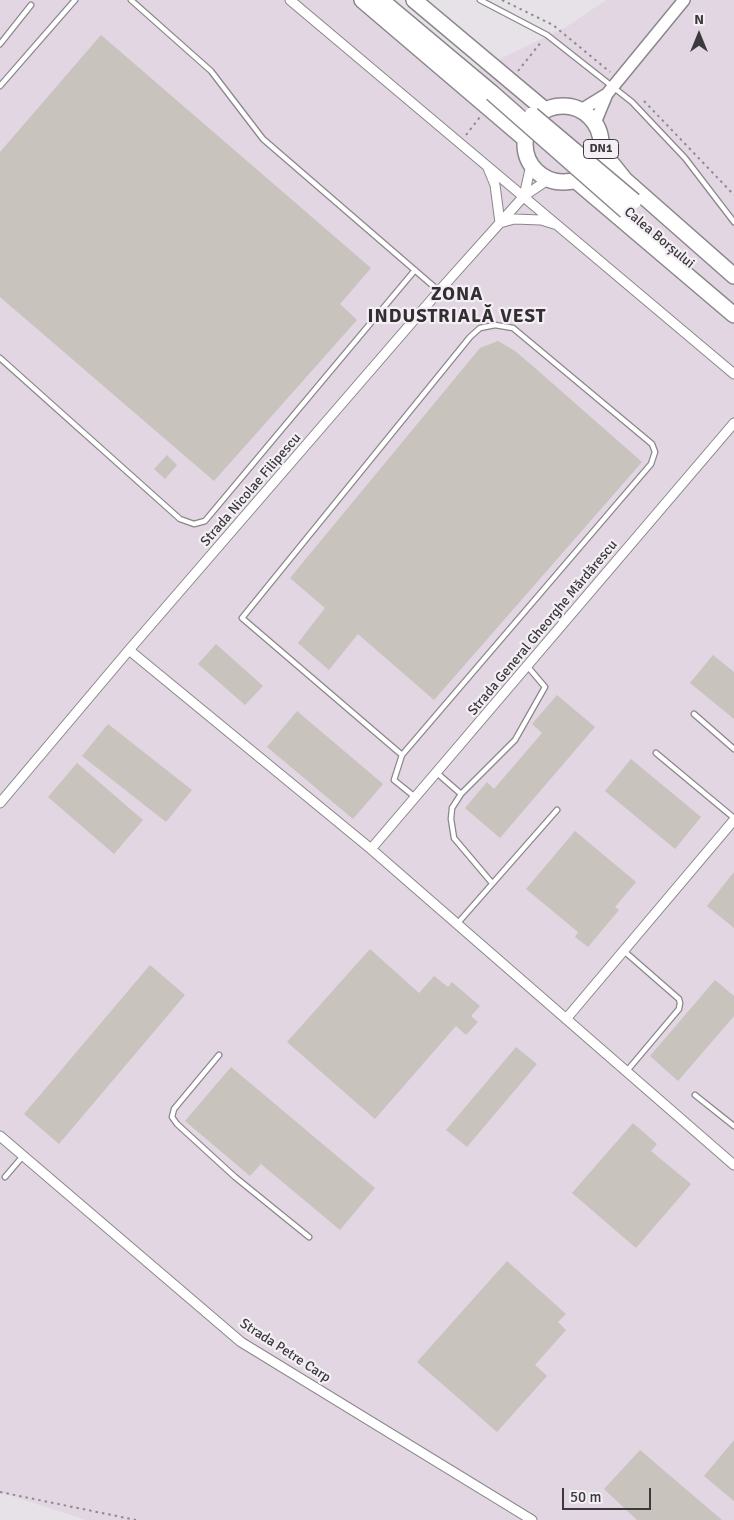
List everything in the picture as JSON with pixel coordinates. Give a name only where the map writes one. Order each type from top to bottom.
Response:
[{"type":"main road","points":[[362,0],[525,139]]},
{"type":"main road","name":"Calea Borșului","points":[[381,0],[495,90]]},
{"type":"main road","name":"Calea Borșului","points":[[396,0],[495,90],[630,206],[734,301]]},
{"type":"main road","points":[[414,0],[545,110]]},
{"type":"main road","points":[[581,110],[563,106],[545,110],[532,122],[525,139],[526,151],[532,165],[549,179],[562,182],[575,180],[734,315]]},
{"type":"main road","name":"DN1","points":[[575,180],[593,168],[601,150],[600,131],[595,123],[581,110]]},
{"type":"main road","name":"DN1","points":[[601,150],[625,180],[734,276]]},
{"type":"main road","name":"Calea Borșului","points":[[630,206],[734,285]]},
{"type":"street","points":[[290,0],[734,374]]},
{"type":"street","points":[[595,123],[610,90],[684,0]]},
{"type":"street","points":[[581,110],[610,90]]},
{"type":"street","points":[[485,164],[494,185],[500,223],[514,219],[533,220],[559,225]]},
{"type":"street","name":"Strada Nicolae Filipescu","points":[[524,196],[532,165]]},
{"type":"street","name":"Strada Nicolae Filipescu","points":[[0,803],[129,650],[439,291],[524,196],[549,179]]},
{"type":"street","name":"Strada General Gheorghe Mărdărescu","points":[[371,849],[734,423]]},
{"type":"street","points":[[129,650],[371,849],[734,1166]]},
{"type":"street","points":[[566,1019],[734,819]]},
{"type":"street","name":"Strada Petre Carp","points":[[0,1136],[241,1342],[532,1520]]},
{"type":"lane","points":[[0,86],[74,0]]},
{"type":"lane","points":[[131,0],[211,71],[264,139],[439,291]]},
{"type":"lane","points":[[480,0],[547,34],[610,90],[652,122],[685,158],[734,222]]},
{"type":"lane","points":[[0,44],[31,6]]},
{"type":"lane","points":[[0,358],[180,518],[194,524],[205,521],[414,270]]},
{"type":"lane","points":[[402,755],[242,618],[470,337],[480,328],[495,325],[514,328],[652,444],[655,452],[651,464],[402,755],[394,780],[416,798]]},
{"type":"lane","points":[[492,883],[454,838],[451,819],[452,808],[461,794],[515,740],[545,687],[528,667]]},
{"type":"lane","points":[[694,714],[734,749]]},
{"type":"lane","points":[[656,753],[734,819]]},
{"type":"lane","points":[[437,773],[461,794]]},
{"type":"lane","points":[[456,925],[557,810]]},
{"type":"lane","points":[[624,951],[679,999],[680,1003],[679,1009],[626,1072]]},
{"type":"lane","points":[[219,1055],[174,1109],[172,1117],[177,1124],[235,1176],[309,1237]]},
{"type":"lane","points":[[695,1095],[734,1126]]},
{"type":"lane","points":[[5,1177],[23,1156]]},
{"type":"path","points":[[0,1492],[136,1520]]},
{"type":"shaded area","points":[[0,0],[362,0],[457,80],[566,27],[606,0],[734,0],[734,1520],[86,1520],[0,1492]]},
{"type":"building","points":[[101,35],[371,268],[340,304],[357,320],[214,481],[0,297],[0,152]]},
{"type":"building","points":[[498,341],[515,351],[642,462],[434,700],[358,634],[329,670],[298,643],[325,608],[290,578],[480,348]]},
{"type":"building","points":[[167,455],[177,465],[165,479],[154,469]]},
{"type":"building","points":[[216,644],[263,686],[245,705],[198,664]]},
{"type":"building","points":[[713,655],[734,672],[734,719],[690,683]]},
{"type":"building","points":[[557,695],[595,727],[500,838],[465,808],[487,782],[494,789],[542,733],[532,724]]},
{"type":"building","points":[[297,711],[383,784],[353,819],[267,747]]},
{"type":"building","points":[[108,724],[192,790],[166,822],[82,756]]},
{"type":"building","points":[[631,759],[701,817],[675,849],[605,791]]},
{"type":"building","points":[[77,763],[143,820],[114,854],[48,797]]},
{"type":"building","points":[[575,831],[636,882],[615,907],[619,910],[588,947],[575,937],[578,932],[526,889]]},
{"type":"building","points":[[734,872],[734,928],[707,906]]},
{"type":"building","points":[[370,949],[419,993],[434,976],[448,987],[452,982],[480,1006],[471,1016],[478,1022],[466,1035],[456,1026],[375,1119],[287,1042]]},
{"type":"building","points":[[150,965],[185,995],[59,1144],[24,1114]]},
{"type":"building","points":[[715,980],[734,996],[734,1016],[678,1081],[650,1056]]},
{"type":"building","points":[[516,1047],[537,1064],[467,1147],[446,1130]]},
{"type":"building","points":[[231,1067],[375,1188],[340,1230],[261,1164],[250,1176],[185,1121]]},
{"type":"building","points":[[633,1123],[657,1144],[651,1151],[691,1184],[636,1248],[572,1193]]},
{"type":"building","points":[[507,1261],[566,1314],[558,1322],[566,1330],[535,1365],[547,1376],[497,1432],[417,1362]]},
{"type":"building","points":[[734,1440],[734,1501],[704,1476]]},
{"type":"building","points":[[640,1450],[722,1520],[637,1520],[604,1489]]},
{"type":"district","name":"ZONA INDUSTRIALĂ VEST","points":[[457,306]]}]
